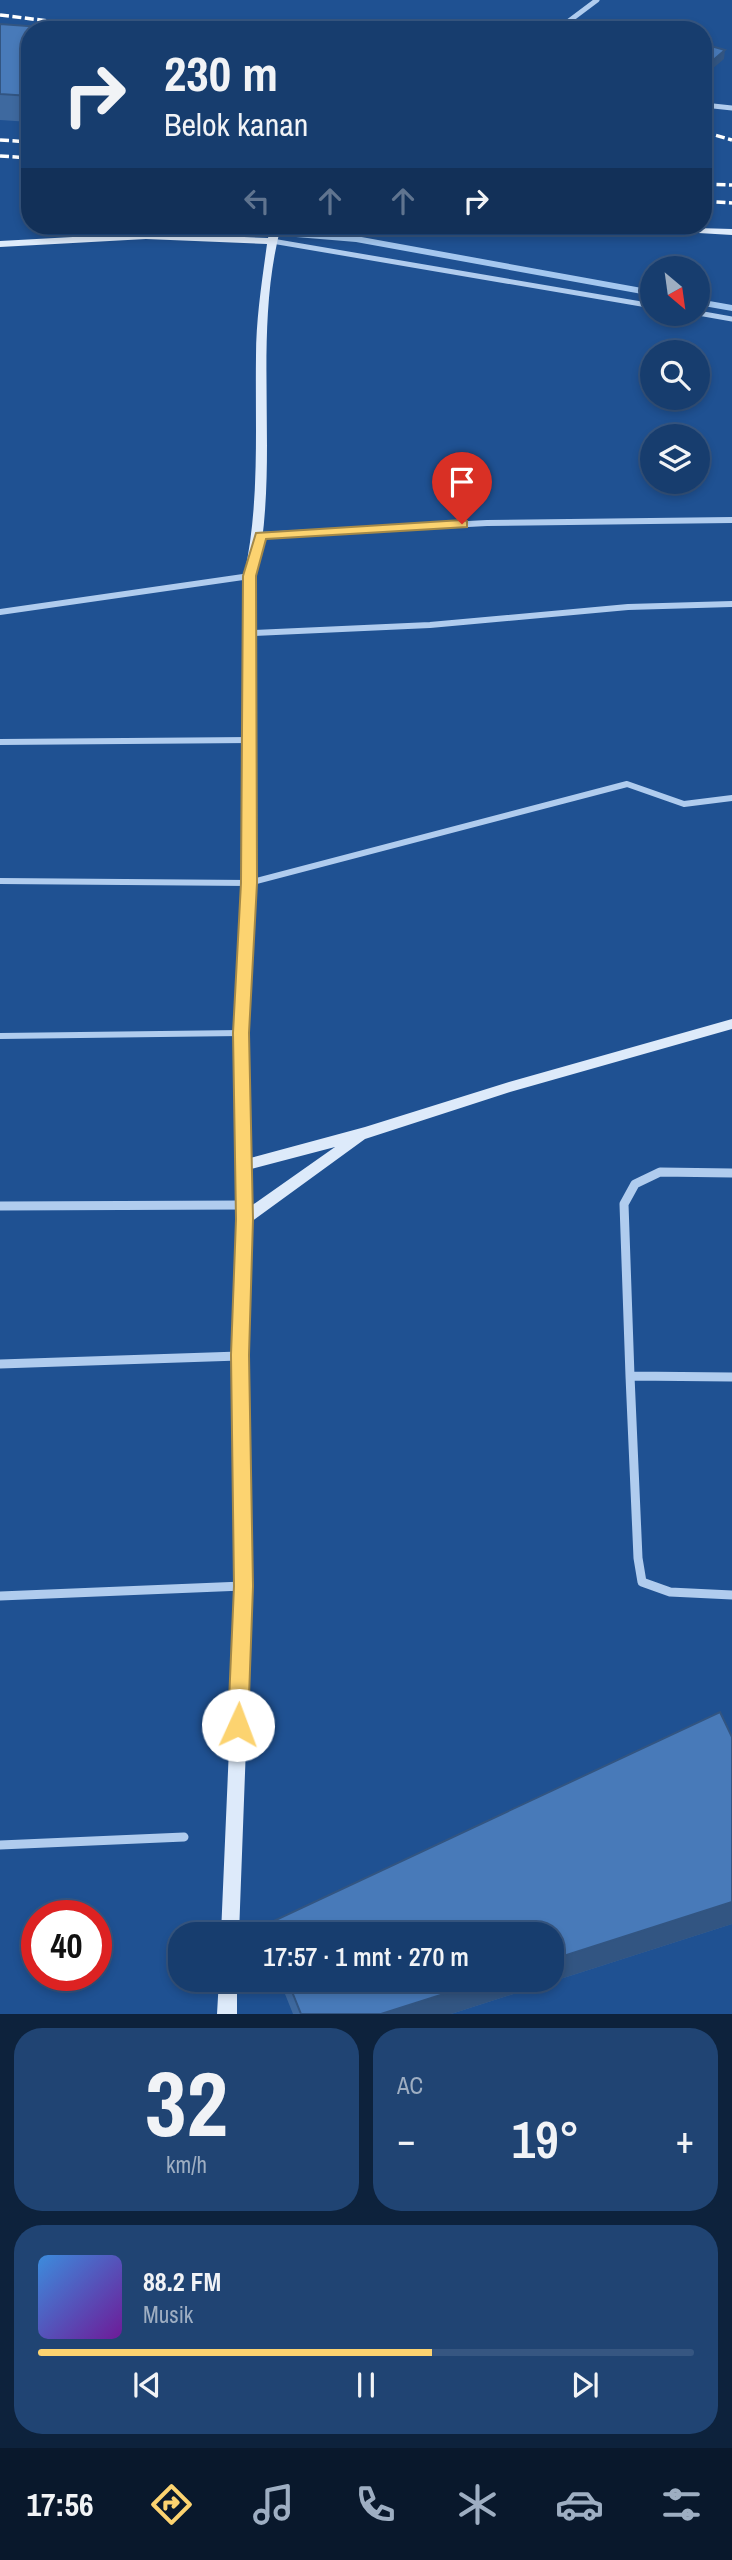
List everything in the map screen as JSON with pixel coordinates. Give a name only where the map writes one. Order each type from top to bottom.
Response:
[{"type":"street","points":[[569,21],[597,0]]},
{"type":"street","points":[[712,106],[732,107]]},
{"type":"street","points":[[712,231],[732,232]]},
{"type":"street","points":[[0,244],[210,235]]},
{"type":"street","points":[[230,1922],[244,1586],[240,1355],[244,1212],[241,1033],[249,883],[252,633],[250,576],[260,535],[265,439],[261,356],[274,235]]},
{"type":"street","points":[[279,235],[640,304]]},
{"type":"street","points":[[710,315],[732,319]]},
{"type":"street","points":[[260,535],[487,523],[732,520]]},
{"type":"street","points":[[0,612],[250,576]]},
{"type":"street","points":[[252,633],[430,625],[628,607],[732,604]]},
{"type":"street","points":[[0,742],[251,740]]},
{"type":"street","points":[[0,881],[249,883],[627,784],[650,788],[681,804],[695,806],[732,798]]},
{"type":"street","points":[[244,1165],[365,1133],[509,1087],[732,1024]]},
{"type":"street","points":[[0,1035],[241,1033]]},
{"type":"street","points":[[0,1206],[244,1212],[365,1133]]},
{"type":"street","points":[[732,1173],[660,1172],[635,1184],[624,1204],[636,1520],[642,1582],[670,1592],[732,1595]]},
{"type":"street","points":[[0,1364],[240,1355]]},
{"type":"street","points":[[630,1376],[732,1377]]},
{"type":"street","points":[[0,1596],[244,1586]]},
{"type":"street","points":[[0,1845],[184,1837]]},
{"type":"street","points":[[227,2014],[228,1992]]},
{"type":"building","points":[[0,24],[21,26],[21,95],[0,94]]},
{"type":"building","points":[[712,46],[725,50],[712,61]]},
{"type":"building","points":[[720,1712],[732,1737],[732,1902],[564,1956],[564,1922],[271,1922]]},
{"type":"building","points":[[292,1992],[450,1992],[381,2014],[301,2014]]},
{"type":"waterway","points":[[300,235],[356,239],[640,291]]},
{"type":"waterway","points":[[710,304],[732,308]]},
{"type":"railway","points":[[0,15],[49,21]]},
{"type":"railway","points":[[712,134],[732,140]]},
{"type":"railway","points":[[0,140],[21,141]]},
{"type":"railway","points":[[0,156],[21,157]]},
{"type":"railway","points":[[712,184],[732,185]]},
{"type":"railway","points":[[712,202],[732,203]]},
{"type":"route","points":[[238,1725],[244,1586],[240,1355],[244,1219],[241,1033],[249,883],[252,713],[250,576],[260,535],[462,524]]}]
